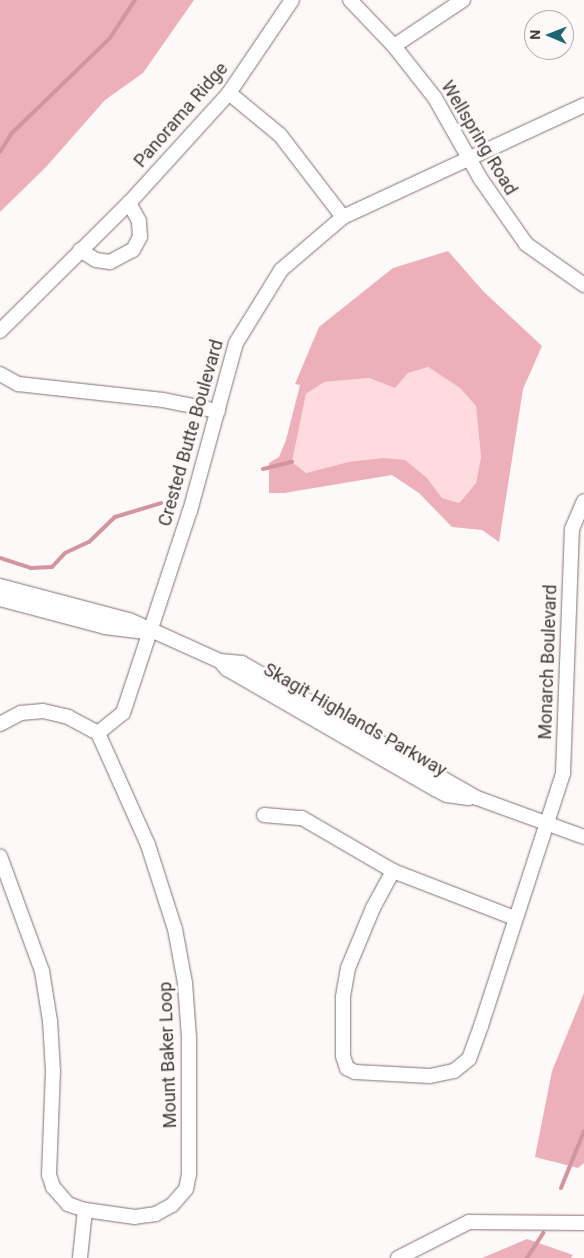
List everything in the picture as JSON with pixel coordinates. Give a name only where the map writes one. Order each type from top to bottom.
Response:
[{"type":"street","name":"Panorama Ridge","points":[[0,331],[129,203],[229,92],[292,0]]},
{"type":"street","name":"Wellspring Road","points":[[350,0],[394,46],[435,98],[507,221],[526,244],[584,285]]},
{"type":"street","points":[[394,46],[463,0]]},
{"type":"street","points":[[229,92],[280,135],[343,217]]},
{"type":"street","name":"Crested Butte Boulevard","points":[[150,632],[190,511],[236,342],[263,294],[299,252],[343,217],[584,105]]},
{"type":"street","points":[[80,250],[96,260],[110,262],[133,250],[140,237],[139,221],[129,203]]},
{"type":"street","points":[[0,374],[18,384],[163,400],[218,411]]},
{"type":"street","name":"Monarch Boulevard","points":[[393,870],[373,908],[348,968],[343,997],[343,1056],[347,1068],[355,1072],[430,1076],[454,1071],[469,1059],[563,773],[572,529],[584,501]]},
{"type":"street","name":"Skagit Highlands Parkway","points":[[0,586],[129,620],[150,632],[220,661],[227,669],[435,790],[447,795],[477,798],[546,826],[584,837]]},
{"type":"street","name":"Skagit Highlands Parkway","points":[[0,598],[105,627],[150,632]]},
{"type":"street","points":[[0,724],[21,713],[43,711],[68,717],[98,734],[122,713],[150,632]]},
{"type":"street","name":"Mount Baker Loop","points":[[0,856],[42,971],[50,1021],[52,1071],[50,1175],[60,1197],[85,1210],[135,1217],[156,1214],[172,1205],[186,1189],[190,1139],[189,1037],[185,982],[176,929],[148,845],[98,734]]},
{"type":"street","points":[[264,815],[302,818],[393,870],[515,918]]},
{"type":"street","points":[[80,1258],[85,1210]]},
{"type":"street","points":[[398,1258],[469,1222],[584,1223]]},
{"type":"shaded area","points":[[0,0],[194,0],[143,73],[105,100],[46,167],[0,212]]},
{"type":"shaded area","points":[[448,251],[484,292],[542,346],[523,389],[499,542],[482,530],[452,527],[419,493],[392,475],[284,493],[269,493],[269,463],[279,457],[286,440],[300,385],[295,384],[319,327],[393,268]],"holes":[[[428,367],[460,388],[476,406],[481,457],[476,483],[459,503],[442,498],[427,478],[405,460],[384,458],[348,462],[306,473],[292,462],[306,394],[324,382],[369,378],[395,388],[408,373]]]},
{"type":"shaded area","points":[[428,367],[460,388],[476,406],[481,456],[476,483],[458,503],[442,498],[427,478],[348,462],[306,473],[292,462],[306,394],[324,382],[370,378],[395,388],[408,373]]},
{"type":"shaded area","points":[[584,993],[584,1163],[578,1168],[535,1157],[552,1071]]},
{"type":"shaded area","points":[[527,1239],[573,1255],[571,1258],[482,1258]]},
{"type":"waterway","points":[[0,152],[12,133],[110,38],[135,0]]},
{"type":"waterway","points":[[263,469],[292,462]]},
{"type":"waterway","points":[[0,558],[31,568],[52,567],[65,553],[89,542],[115,517],[161,503]]},
{"type":"waterway","points":[[561,1188],[584,1131]]},
{"type":"waterway","points":[[527,1258],[543,1233]]}]
